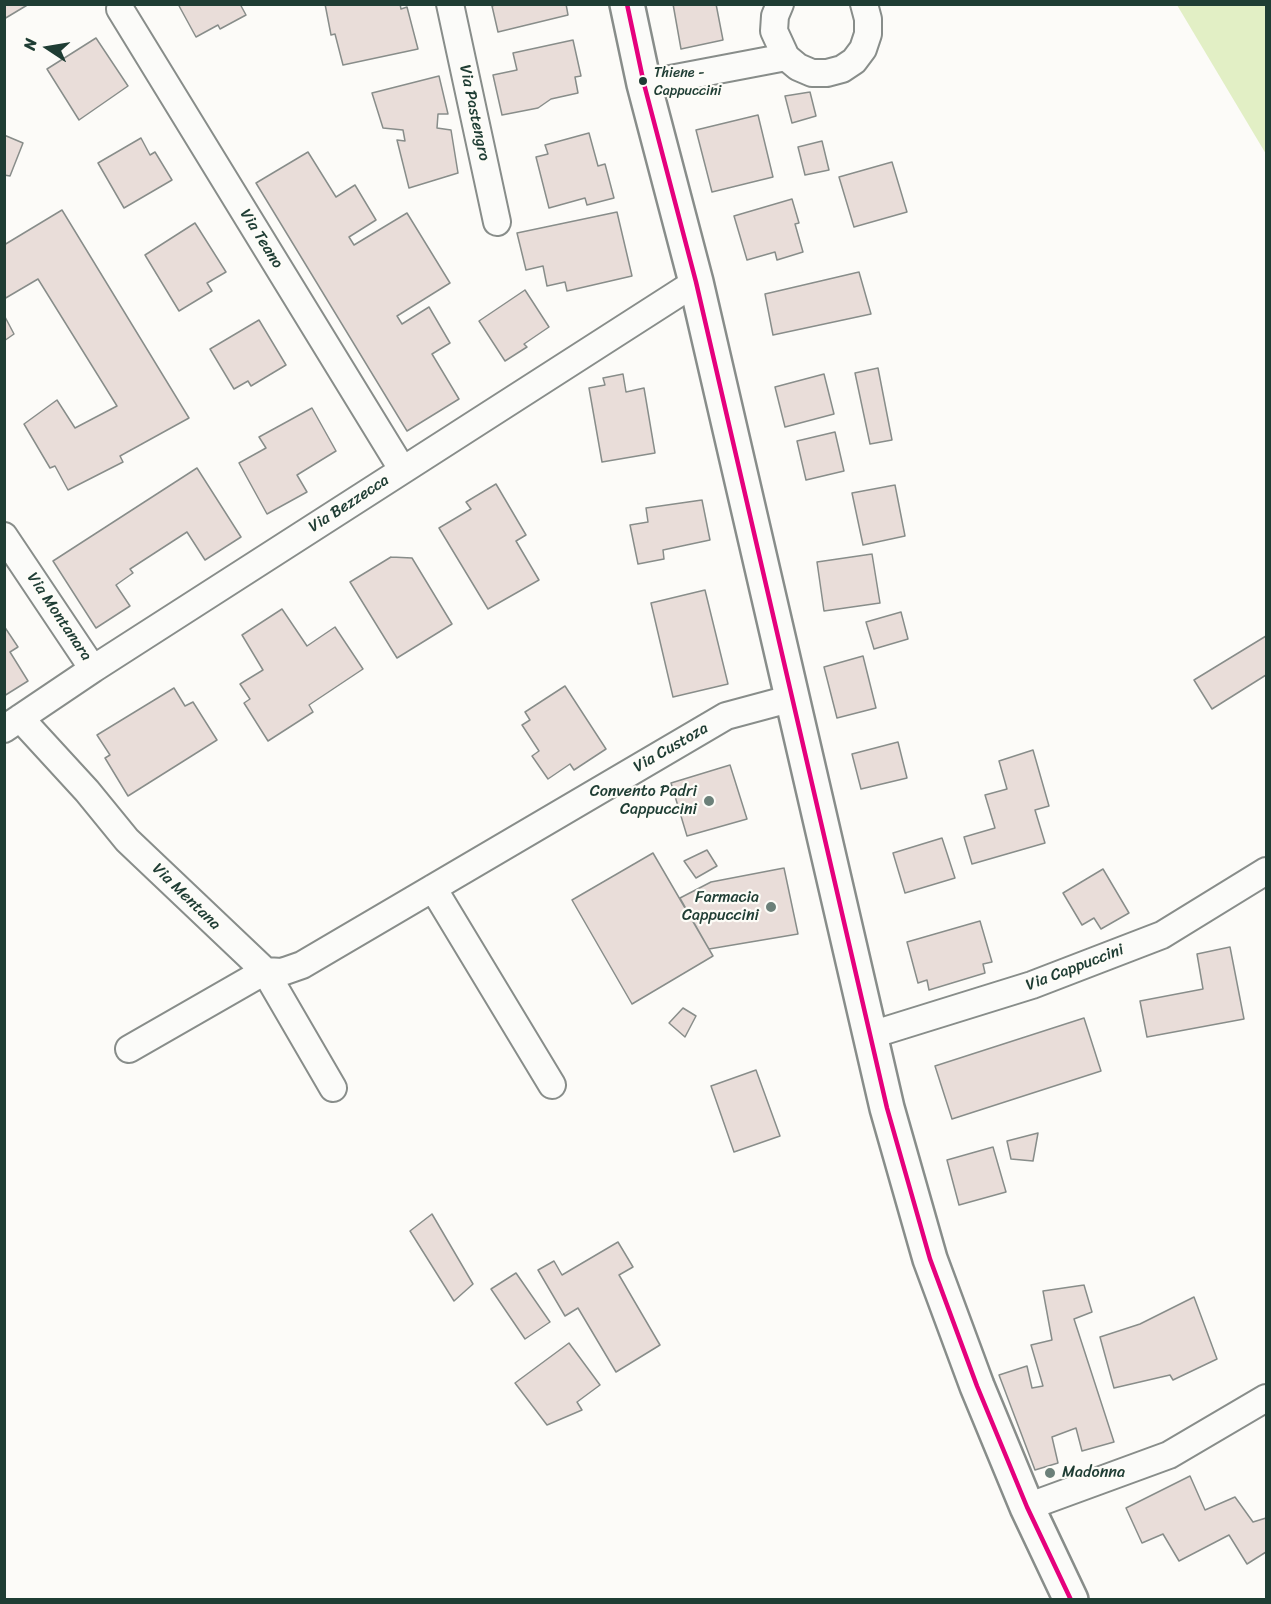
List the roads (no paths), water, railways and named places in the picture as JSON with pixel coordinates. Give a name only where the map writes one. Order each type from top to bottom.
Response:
[{"type":"main road","points":[[627,4],[644,84],[696,282],[886,1108],[930,1260],[977,1386],[1026,1507],[1071,1599]]},
{"type":"street","name":"Via Pastengro","points":[[450,4],[497,222]]},
{"type":"street","points":[[780,4],[775,16],[774,31],[786,57],[798,67],[812,73],[827,73],[842,69],[854,61],[863,49],[868,34],[868,19],[864,4]]},
{"type":"street","name":"Via Teano","points":[[120,9],[402,469]]},
{"type":"street","points":[[644,84],[786,57]]},
{"type":"street","name":"Via Bezzecca","points":[[12,723],[402,469],[696,282]]},
{"type":"street","name":"Via Montanara","points":[[4,536],[93,669]]},
{"type":"street","name":"Via Custoza","points":[[265,971],[282,972],[302,965],[726,716],[793,698]]},
{"type":"street","name":"Via Mentana","points":[[12,723],[127,840],[265,971],[333,1088]]},
{"type":"street","name":"Via Cappuccini","points":[[871,1035],[1032,985],[1162,934],[1266,871]]},
{"type":"street","points":[[433,888],[552,1085]]},
{"type":"street","points":[[129,1050],[265,971]]},
{"type":"street","points":[[1026,1507],[1169,1455],[1266,1398]]},
{"type":"place","name":"Thiene - Cappuccini","points":[[643,81]]},
{"type":"place","name":"Convento Padri Cappuccini","points":[[709,801]]},
{"type":"place","name":"Farmacia Cappuccini","points":[[771,907]]},
{"type":"place","name":"Madonna","points":[[1050,1473]]}]
